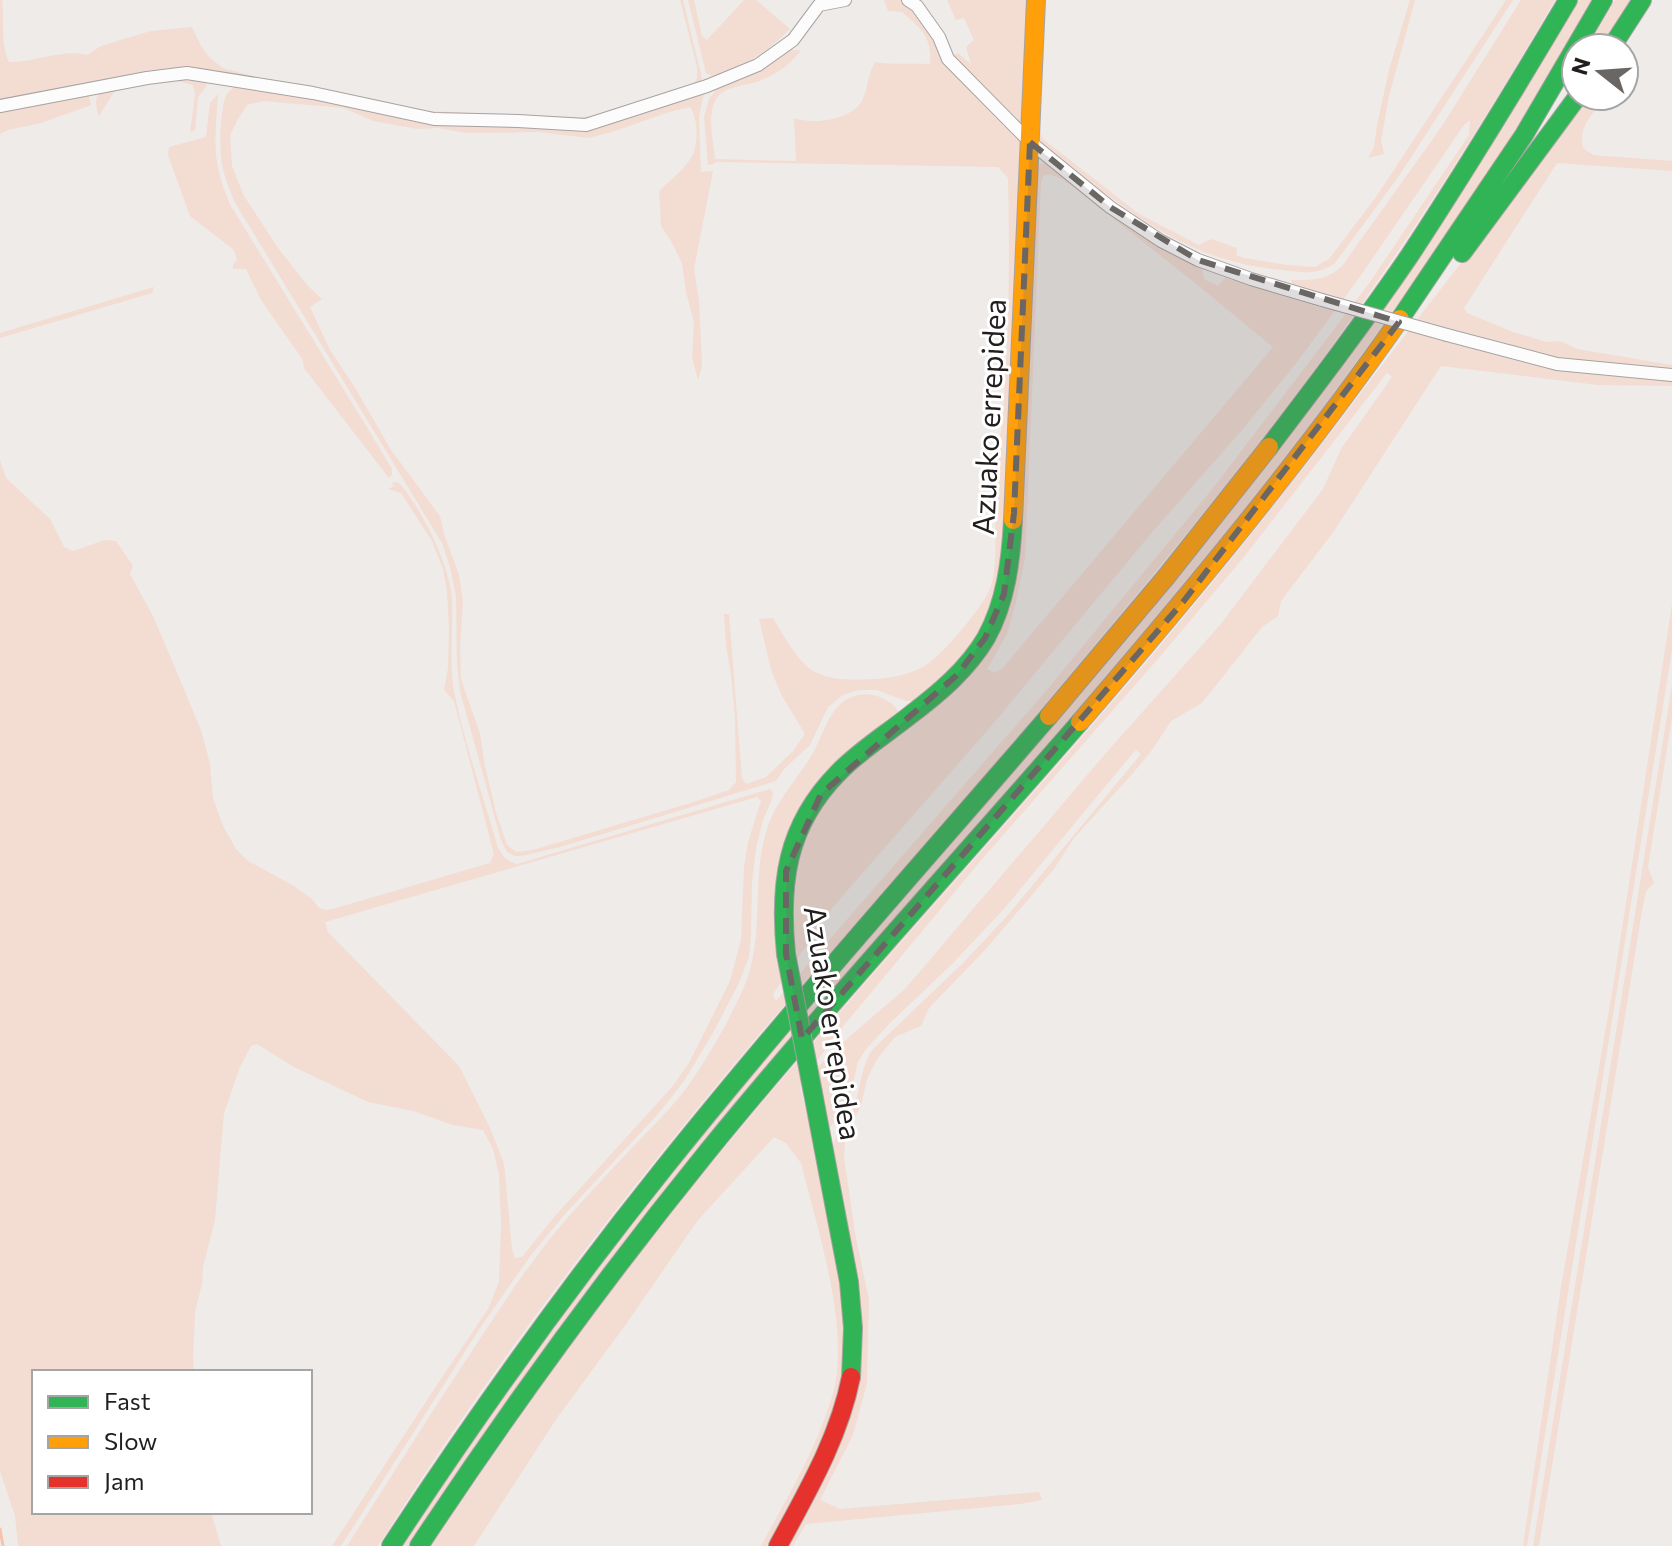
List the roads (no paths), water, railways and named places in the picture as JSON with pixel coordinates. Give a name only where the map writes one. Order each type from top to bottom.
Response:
[{"type":"main road","name":"Azuako errepidea","points":[[778,1546],[838,1425],[852,1369],[854,1341],[850,1289],[786,954],[783,920],[786,871],[806,817],[821,794],[838,773],[937,695],[957,675],[985,638],[1004,594],[1014,513],[1036,0]]},
{"type":"main road","points":[[391,1546],[489,1400],[623,1219],[781,1026],[1154,591],[1271,444],[1406,259],[1513,95],[1568,0]]},
{"type":"main road","points":[[419,1546],[533,1378],[639,1237],[749,1101],[1183,602],[1325,424],[1414,301],[1538,112],[1603,0]]},
{"type":"main road","points":[[1621,32],[1642,0]]},
{"type":"main road","points":[[1414,301],[1440,281],[1566,112]]},
{"type":"street","points":[[0,106],[187,73],[313,93],[434,119],[586,125],[758,65],[793,40],[819,5],[845,0]]},
{"type":"street","points":[[908,0],[917,6],[939,37],[948,59],[1030,142],[1110,207],[1161,241],[1198,260],[1322,300],[1557,364],[1672,375]]},
{"type":"waterway","points":[[0,1529],[3,1546]]}]
